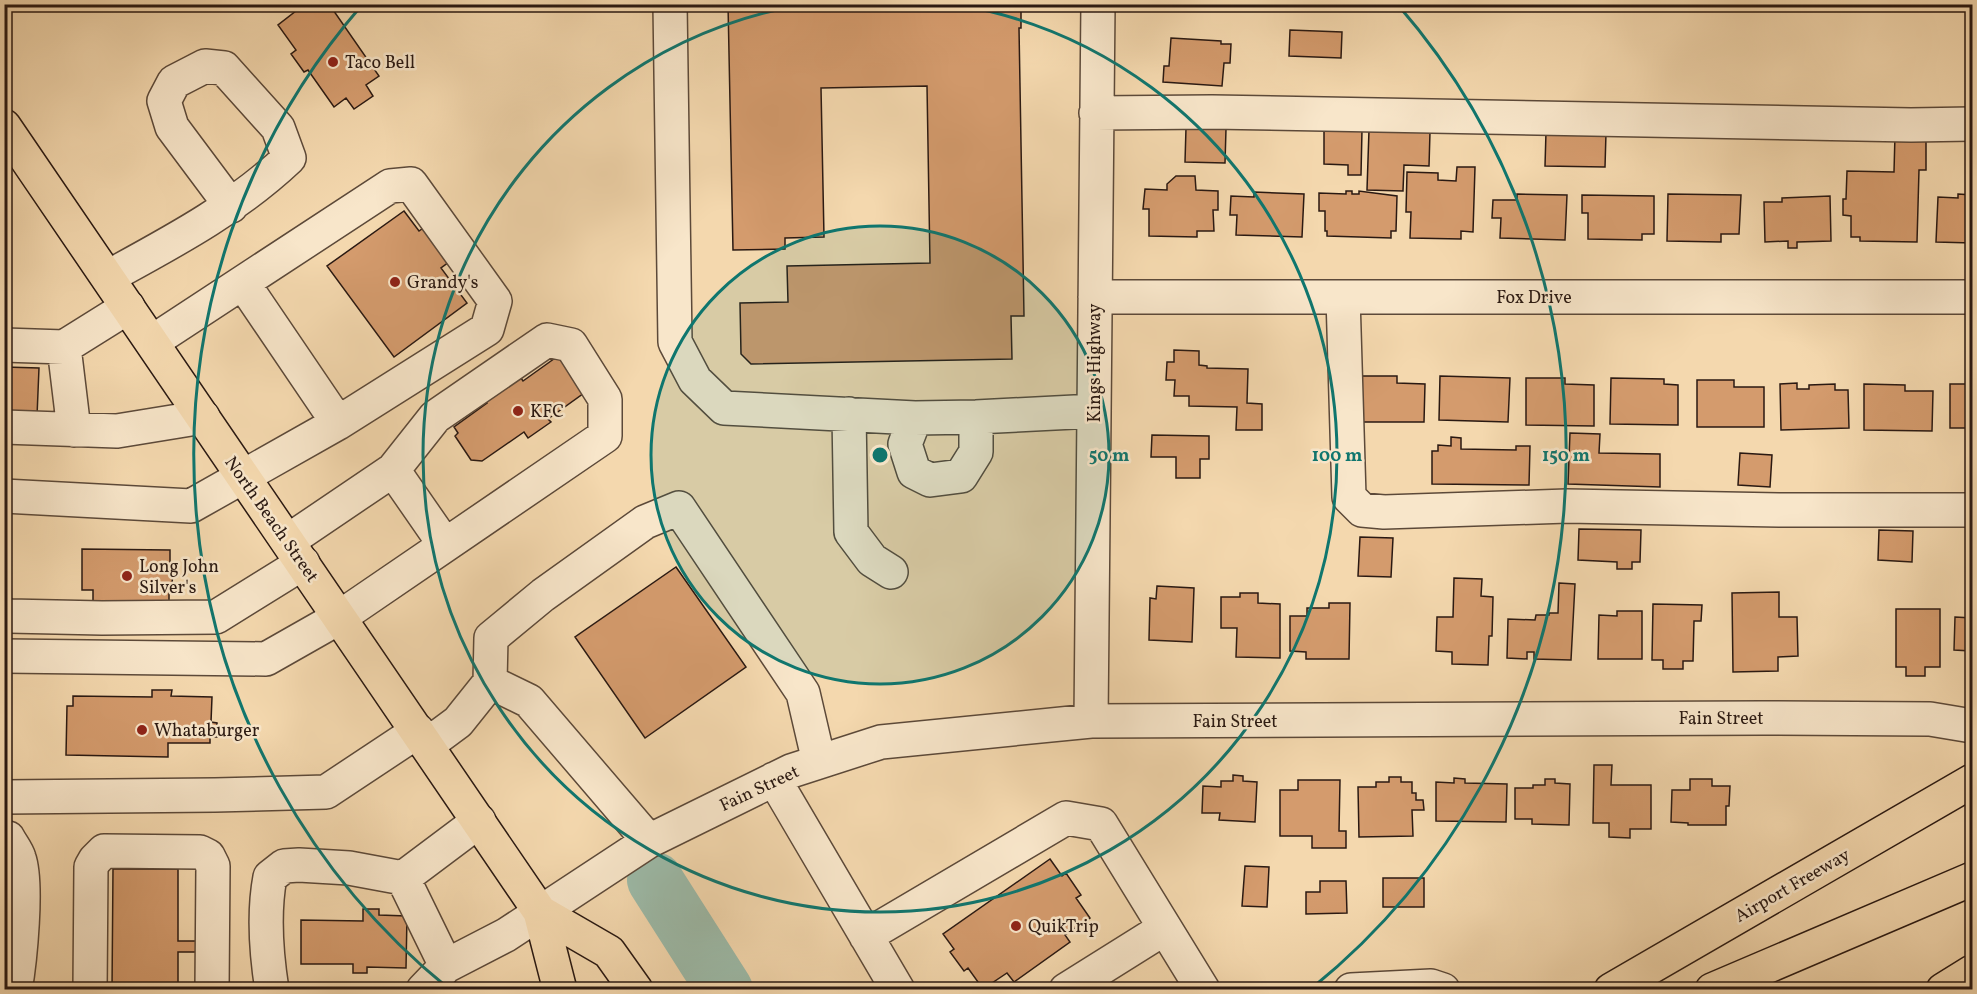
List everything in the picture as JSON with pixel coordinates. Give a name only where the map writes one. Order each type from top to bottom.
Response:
[{"type":"main road","name":"North Beach Street","points":[[4,126],[540,912],[560,990]]},
{"type":"main road","name":"Airport Freeway","points":[[1611,990],[1972,781]]},
{"type":"main road","points":[[1712,990],[1972,879]]},
{"type":"main road","name":"North Beach Street","points":[[540,912],[609,952],[636,990]]},
{"type":"main road","points":[[1942,990],[1972,972]]},
{"type":"street","points":[[670,4],[675,342],[695,380],[724,408],[915,418],[1094,411]]},
{"type":"street","name":"Kings Highway","points":[[1091,721],[1098,4]]},
{"type":"street","points":[[1096,113],[1212,112],[1972,124]]},
{"type":"street","points":[[4,496],[191,506],[338,423],[487,329],[495,302],[411,184],[390,186],[153,342]]},
{"type":"street","points":[[108,277],[196,229],[231,206]]},
{"type":"street","points":[[243,283],[338,423]]},
{"type":"street","name":"Fox Drive","points":[[1095,297],[1972,297]]},
{"type":"street","points":[[1343,297],[1349,497],[1362,510],[1384,512],[1567,506],[1779,510],[1972,510]]},
{"type":"street","points":[[4,345],[64,346],[128,307]]},
{"type":"street","points":[[4,614],[102,618],[216,617],[393,470],[435,417],[547,340],[571,345],[605,399],[605,436],[340,617],[266,659],[4,656]]},
{"type":"street","points":[[64,346],[74,430]]},
{"type":"street","points":[[849,414],[851,532],[872,561],[891,572]]},
{"type":"street","points":[[4,428],[117,431],[203,417]]},
{"type":"street","points":[[915,418],[904,444],[914,472],[930,480],[961,476],[976,452],[976,417]]},
{"type":"street","points":[[393,470],[445,545]]},
{"type":"street","points":[[4,797],[326,792],[423,738],[458,722],[490,682],[491,638],[543,595],[645,522],[679,508],[803,693],[819,762]]},
{"type":"street","points":[[490,682],[529,701],[649,841]]},
{"type":"street","name":"Fain Street","points":[[423,990],[446,966],[506,935],[649,841],[791,771],[881,742],[1091,721],[1774,718],[1930,719],[1972,726]]},
{"type":"street","points":[[774,780],[898,990]]},
{"type":"street","points":[[866,936],[1066,818],[1101,824],[1203,990]]},
{"type":"street","points":[[272,990],[267,948],[266,897],[270,877],[284,866],[299,865],[349,868],[403,878],[479,820]]},
{"type":"street","points":[[4,837],[8,838],[19,858],[23,878],[15,990]]},
{"type":"street","points":[[90,990],[91,867],[104,852],[200,852],[208,856],[213,866],[212,990]]},
{"type":"street","points":[[403,878],[446,966]]},
{"type":"street","points":[[1066,990],[1165,928]]},
{"type":"street","points":[[1351,990],[1431,986],[1443,990]]},
{"type":"building","name":"Taco Bell","points":[[305,4],[329,4],[379,76],[366,85],[373,96],[354,109],[346,98],[334,107],[308,70],[304,72],[291,54],[296,50],[278,25]]},
{"type":"building","points":[[728,4],[1021,4],[1021,28],[1019,28],[1024,316],[1011,316],[1012,359],[751,364],[741,354],[740,303],[788,302],[787,266],[930,263],[927,86],[821,88],[824,237],[785,238],[785,249],[733,250]]},
{"type":"building","points":[[1290,30],[1342,32],[1341,58],[1289,56]]},
{"type":"building","points":[[1171,38],[1221,41],[1221,44],[1231,44],[1230,63],[1224,63],[1222,86],[1163,82],[1164,66],[1169,66]]},
{"type":"building","points":[[1186,128],[1226,129],[1225,163],[1185,162]]},
{"type":"building","points":[[1324,130],[1362,130],[1361,175],[1348,175],[1348,165],[1324,164]]},
{"type":"building","points":[[1369,130],[1430,132],[1429,166],[1404,165],[1403,191],[1367,190]]},
{"type":"building","points":[[1546,132],[1606,133],[1605,167],[1545,166]]},
{"type":"building","points":[[1895,135],[1926,136],[1926,170],[1919,170],[1917,242],[1860,241],[1860,237],[1851,237],[1851,216],[1843,215],[1847,171],[1894,172]]},
{"type":"building","points":[[1457,167],[1475,167],[1473,232],[1461,231],[1461,239],[1410,238],[1411,212],[1406,212],[1407,172],[1438,173],[1438,180],[1456,181]]},
{"type":"building","points":[[1176,176],[1195,176],[1196,190],[1218,191],[1218,210],[1213,210],[1214,231],[1197,231],[1197,237],[1149,236],[1149,209],[1143,209],[1145,189],[1167,190],[1167,184]]},
{"type":"building","points":[[1346,191],[1352,191],[1352,194],[1359,194],[1359,191],[1397,196],[1396,231],[1391,231],[1391,238],[1327,236],[1325,211],[1319,211],[1319,193],[1346,194]]},
{"type":"building","points":[[1254,192],[1304,194],[1302,237],[1236,235],[1237,215],[1230,215],[1231,196],[1254,197]]},
{"type":"building","points":[[1517,194],[1567,195],[1565,240],[1500,238],[1501,218],[1492,218],[1493,200],[1517,200]]},
{"type":"building","points":[[1668,194],[1741,195],[1739,234],[1721,234],[1721,242],[1667,241]]},
{"type":"building","points":[[1958,194],[1972,195],[1972,243],[1936,242],[1938,197],[1958,198]]},
{"type":"building","points":[[1582,195],[1654,196],[1654,234],[1642,234],[1642,240],[1588,239],[1588,213],[1582,213]]},
{"type":"building","points":[[1830,196],[1831,241],[1797,242],[1797,248],[1788,248],[1788,241],[1765,242],[1764,202],[1782,202],[1782,198]]},
{"type":"building","name":"Grandy's","points":[[404,211],[419,231],[432,222],[457,256],[441,268],[467,303],[394,357],[327,266]]},
{"type":"building","points":[[1174,350],[1199,351],[1199,365],[1207,366],[1207,368],[1248,369],[1247,403],[1262,404],[1262,430],[1236,430],[1237,407],[1189,406],[1189,396],[1174,396],[1175,380],[1166,380],[1167,362],[1174,362]]},
{"type":"building","name":"KFC","points":[[558,356],[584,393],[548,419],[551,422],[528,438],[524,432],[482,461],[471,460],[455,436],[458,433],[454,427],[487,403],[485,400],[519,375],[523,381]]},
{"type":"building","points":[[4,367],[39,368],[37,416],[4,415]]},
{"type":"building","points":[[1358,376],[1397,376],[1397,383],[1425,384],[1424,422],[1356,422]]},
{"type":"building","points":[[1440,376],[1510,378],[1508,422],[1439,420]]},
{"type":"building","points":[[1526,378],[1565,378],[1565,384],[1594,385],[1594,426],[1526,425]]},
{"type":"building","points":[[1611,378],[1664,379],[1664,384],[1678,385],[1678,425],[1610,424]]},
{"type":"building","points":[[1697,380],[1734,380],[1734,387],[1764,387],[1764,427],[1697,427]]},
{"type":"building","points":[[1797,383],[1797,389],[1809,389],[1809,385],[1835,384],[1835,390],[1848,390],[1849,428],[1781,430],[1780,384]]},
{"type":"building","points":[[1864,384],[1905,385],[1905,391],[1933,391],[1932,431],[1864,430]]},
{"type":"building","points":[[1950,384],[1966,384],[1966,390],[1972,390],[1972,428],[1950,428]]},
{"type":"building","points":[[1570,433],[1600,434],[1599,453],[1660,454],[1660,487],[1568,484]]},
{"type":"building","points":[[1152,435],[1209,436],[1209,459],[1200,459],[1200,478],[1176,478],[1176,457],[1151,457]]},
{"type":"building","points":[[1451,437],[1461,438],[1461,449],[1516,450],[1516,446],[1530,446],[1529,485],[1432,484],[1432,451],[1438,451],[1438,445],[1451,446]]},
{"type":"building","points":[[1740,453],[1772,455],[1770,487],[1738,485]]},
{"type":"building","points":[[1579,529],[1641,530],[1640,562],[1632,562],[1632,569],[1617,569],[1617,562],[1578,560]]},
{"type":"building","points":[[1879,530],[1913,531],[1912,562],[1878,560]]},
{"type":"building","points":[[1360,537],[1393,538],[1391,577],[1358,576]]},
{"type":"building","name":"Long John Silver's","points":[[82,549],[170,550],[170,568],[173,568],[172,585],[169,585],[169,603],[93,603],[93,590],[82,590]]},
{"type":"building","points":[[676,567],[746,667],[645,738],[575,637]]},
{"type":"building","points":[[1454,578],[1482,579],[1481,596],[1493,597],[1492,636],[1489,636],[1488,665],[1452,664],[1452,652],[1436,651],[1437,617],[1453,617]]},
{"type":"building","points":[[1559,583],[1575,584],[1571,660],[1534,659],[1534,652],[1527,652],[1527,659],[1507,658],[1508,619],[1535,620],[1536,615],[1558,613]]},
{"type":"building","points":[[1157,586],[1194,588],[1192,642],[1149,640],[1150,598],[1156,599]]},
{"type":"building","points":[[1779,592],[1779,617],[1797,617],[1798,656],[1778,657],[1778,671],[1733,672],[1732,593]]},
{"type":"building","points":[[1240,593],[1258,593],[1258,603],[1280,604],[1280,658],[1236,657],[1237,628],[1221,628],[1221,597],[1240,597]]},
{"type":"building","points":[[1329,603],[1350,603],[1349,659],[1306,659],[1306,652],[1290,651],[1290,616],[1307,616],[1307,608],[1329,608]]},
{"type":"building","points":[[1653,604],[1702,605],[1701,621],[1694,621],[1693,661],[1683,661],[1683,669],[1663,669],[1663,660],[1652,660]]},
{"type":"building","points":[[1896,609],[1940,609],[1940,667],[1925,667],[1925,676],[1906,676],[1906,667],[1896,667]]},
{"type":"building","points":[[1617,611],[1642,611],[1642,659],[1598,659],[1599,615],[1617,616]]},
{"type":"building","points":[[1955,617],[1972,618],[1972,658],[1971,651],[1954,650]]},
{"type":"building","name":"Whataburger","points":[[152,690],[172,690],[171,696],[212,697],[211,722],[217,723],[217,737],[210,737],[210,743],[168,743],[168,757],[66,755],[67,706],[73,706],[73,696],[152,697]]},
{"type":"building","points":[[1594,765],[1612,765],[1611,785],[1651,785],[1651,829],[1630,829],[1630,838],[1609,837],[1609,823],[1593,823]]},
{"type":"building","points":[[1233,775],[1243,776],[1243,781],[1257,782],[1255,822],[1219,820],[1220,813],[1202,813],[1203,786],[1221,787],[1221,781],[1233,781]]},
{"type":"building","points":[[1389,777],[1401,777],[1401,782],[1412,782],[1412,793],[1416,793],[1416,800],[1423,800],[1424,810],[1412,810],[1413,836],[1359,837],[1358,787],[1376,787],[1376,782],[1389,782]]},
{"type":"building","points":[[1454,778],[1465,779],[1465,783],[1507,784],[1506,822],[1436,821],[1436,782],[1454,783]]},
{"type":"building","points":[[1545,779],[1555,779],[1555,783],[1570,784],[1569,825],[1532,824],[1532,819],[1515,819],[1515,788],[1545,785]]},
{"type":"building","points":[[1690,779],[1712,779],[1712,786],[1730,786],[1729,806],[1726,806],[1726,825],[1688,825],[1688,823],[1671,822],[1672,790],[1690,790]]},
{"type":"building","points":[[1298,780],[1340,780],[1339,831],[1346,831],[1346,848],[1312,848],[1312,836],[1280,836],[1280,790],[1298,790]]},
{"type":"building","name":"QuikTrip","points":[[1050,859],[1062,876],[1066,873],[1081,895],[1076,898],[1090,918],[1065,935],[1070,942],[1014,982],[1007,973],[983,989],[968,968],[964,971],[950,952],[954,949],[943,934]]},
{"type":"building","points":[[1245,866],[1269,867],[1267,907],[1242,906]]},
{"type":"building","points":[[113,869],[178,869],[178,941],[202,941],[202,952],[178,952],[178,990],[112,990]]},
{"type":"building","points":[[1383,878],[1424,878],[1424,907],[1383,907]]},
{"type":"building","points":[[1320,881],[1346,881],[1347,913],[1306,914],[1306,892],[1320,892]]},
{"type":"building","points":[[363,909],[379,909],[379,915],[407,916],[406,968],[367,967],[367,973],[353,973],[353,964],[301,964],[301,920],[363,921]]},
{"type":"waterway","points":[[655,880],[725,990]]},
{"type":"place","name":"Taco Bell","points":[[333,62]]},
{"type":"place","name":"Grandy's","points":[[395,282]]},
{"type":"place","name":"KFC","points":[[518,411]]},
{"type":"place","name":"Long John Silver's","points":[[127,576]]},
{"type":"place","name":"Whataburger","points":[[142,730]]},
{"type":"place","name":"QuikTrip","points":[[1016,926]]}]
